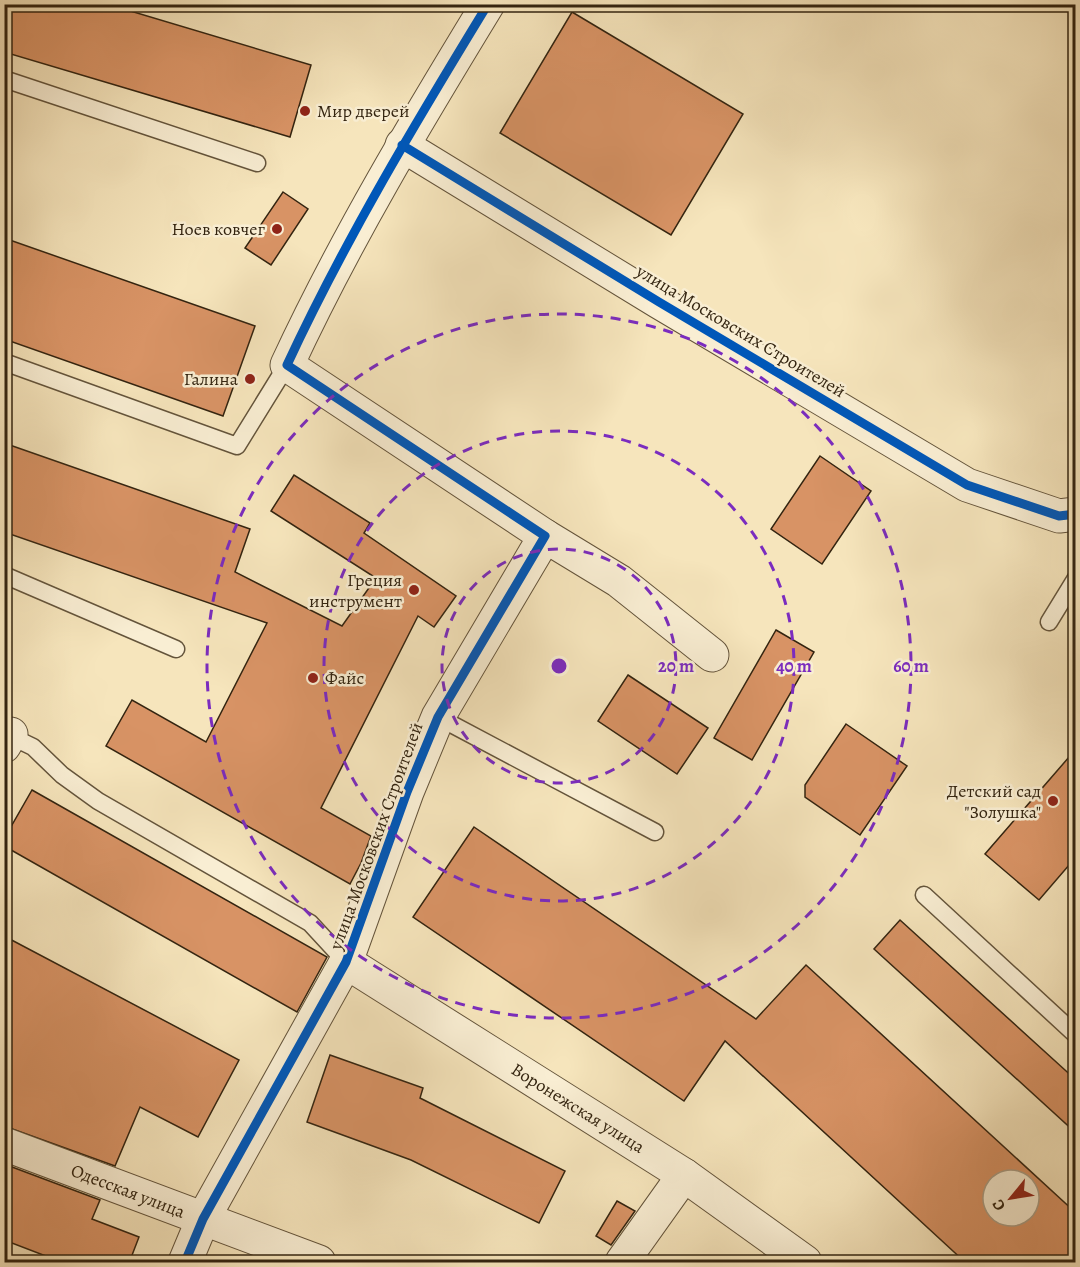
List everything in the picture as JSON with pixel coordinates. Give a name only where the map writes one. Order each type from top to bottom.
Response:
[{"type":"street","points":[[488,4],[402,145],[312,312],[287,365],[545,536],[619,581],[712,656]]},
{"type":"street","name":"улица Московских Строителей","points":[[402,145],[658,302],[967,485],[1059,516],[1076,514]]},
{"type":"street","name":"улица Московских Строителей","points":[[184,1263],[203,1219],[346,962],[407,792],[438,717],[545,536]]},
{"type":"street","name":"Воронежская улица","points":[[346,962],[684,1174],[805,1263]]},
{"type":"street","name":"Одесская улица","points":[[4,1144],[319,1263]]},
{"type":"street","points":[[622,1263],[684,1174]]},
{"type":"lane","points":[[4,79],[257,163]]},
{"type":"lane","points":[[4,362],[237,446],[287,365]]},
{"type":"lane","points":[[4,574],[176,649]]},
{"type":"lane","points":[[1049,622],[1076,578]]},
{"type":"lane","points":[[438,717],[655,832]]},
{"type":"lane","points":[[7,738],[33,747],[62,775],[98,801],[310,922],[346,962]]},
{"type":"lane","points":[[924,895],[1076,1035]]},
{"type":"building","points":[[4,4],[107,4],[311,65],[290,137],[4,52]]},
{"type":"building","points":[[572,12],[743,114],[671,235],[500,133]]},
{"type":"building","name":"Ноев ковчег","points":[[283,192],[308,209],[271,265],[245,248]]},
{"type":"building","points":[[4,238],[255,326],[223,416],[4,339]]},
{"type":"building","points":[[4,443],[250,529],[235,572],[342,626],[376,578],[271,511],[294,475],[370,523],[364,533],[456,596],[434,627],[418,616],[321,808],[371,836],[350,884],[106,746],[132,700],[206,742],[267,623],[4,532]]},
{"type":"building","points":[[820,456],[871,491],[822,564],[771,529]]},
{"type":"building","points":[[776,630],[814,652],[752,760],[714,738]]},
{"type":"building","points":[[628,675],[708,728],[677,774],[598,721]]},
{"type":"building","points":[[846,724],[907,766],[860,835],[805,797],[805,785]]},
{"type":"building","name":"Детский сад \"Золушка\"","points":[[1076,749],[1076,857],[1039,900],[985,854]]},
{"type":"building","points":[[32,790],[327,957],[297,1012],[4,846],[4,839]]},
{"type":"building","points":[[474,827],[756,1019],[806,965],[1027,1168],[981,1168],[981,1228],[1041,1228],[1041,1181],[1076,1213],[1076,1263],[966,1263],[725,1041],[684,1101],[413,917]]},
{"type":"building","points":[[900,920],[1076,1080],[1076,1133],[874,949]]},
{"type":"building","points":[[4,936],[239,1060],[198,1137],[140,1107],[115,1166],[4,1126]]},
{"type":"building","points":[[330,1055],[423,1088],[420,1098],[565,1171],[539,1223],[411,1160],[307,1122]]},
{"type":"building","points":[[4,1164],[100,1200],[92,1219],[139,1237],[129,1263],[64,1263],[4,1240]]},
{"type":"building","points":[[617,1201],[635,1211],[611,1245],[596,1236]]},
{"type":"cycle path","points":[[185,1262],[203,1219],[346,962],[407,792],[438,717],[545,536],[287,365],[357,227],[488,4]]},
{"type":"cycle path","points":[[402,145],[659,302],[967,485],[1059,516],[1076,514]]},
{"type":"place","name":"Мир дверей","points":[[305,111]]},
{"type":"place","name":"Ноев ковчег","points":[[277,229]]},
{"type":"place","name":"Галина","points":[[250,379]]},
{"type":"place","name":"Греция инструмент","points":[[414,590]]},
{"type":"place","name":"Файс","points":[[313,678]]},
{"type":"place","name":"Детский сад \"Золушка\"","points":[[1053,801]]}]
